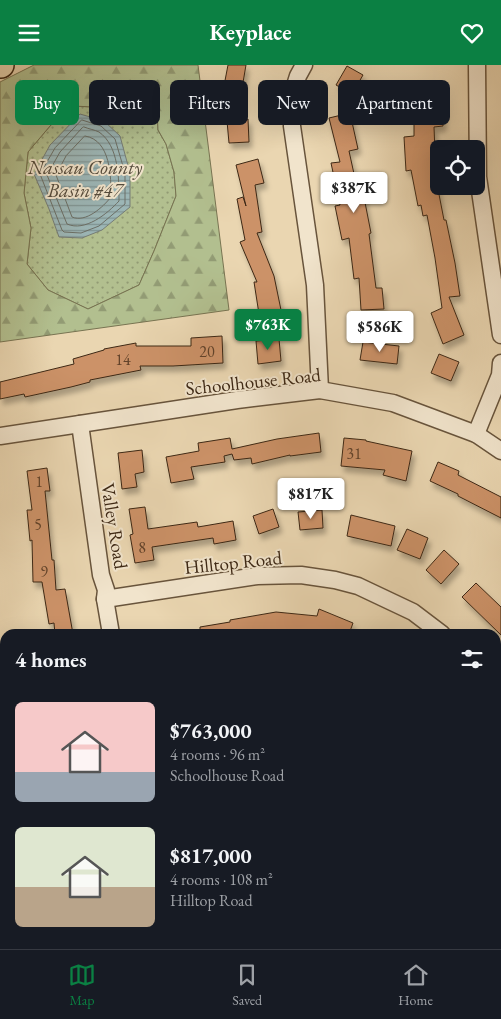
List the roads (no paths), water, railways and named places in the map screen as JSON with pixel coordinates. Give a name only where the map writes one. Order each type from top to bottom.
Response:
[{"type":"street","points":[[304,65],[292,95],[292,126],[315,285],[320,390]]},
{"type":"street","points":[[477,65],[478,177],[501,335]]},
{"type":"street","points":[[476,434],[500,375],[501,363]]},
{"type":"street","name":"Schoolhouse Road","points":[[0,436],[237,400],[320,390],[393,403],[476,434],[501,451]]},
{"type":"street","name":"Valley Road","points":[[80,425],[110,629]]},
{"type":"street","name":"Hilltop Road","points":[[106,599],[257,576],[301,575],[335,580],[358,586],[413,612],[435,629]]},
{"type":"water","name":"Nassau County Basin #47","points":[[79,115],[89,117],[89,125],[108,125],[120,136],[130,173],[130,207],[102,230],[82,238],[59,237],[34,174],[50,145],[69,125],[79,125]]}]
